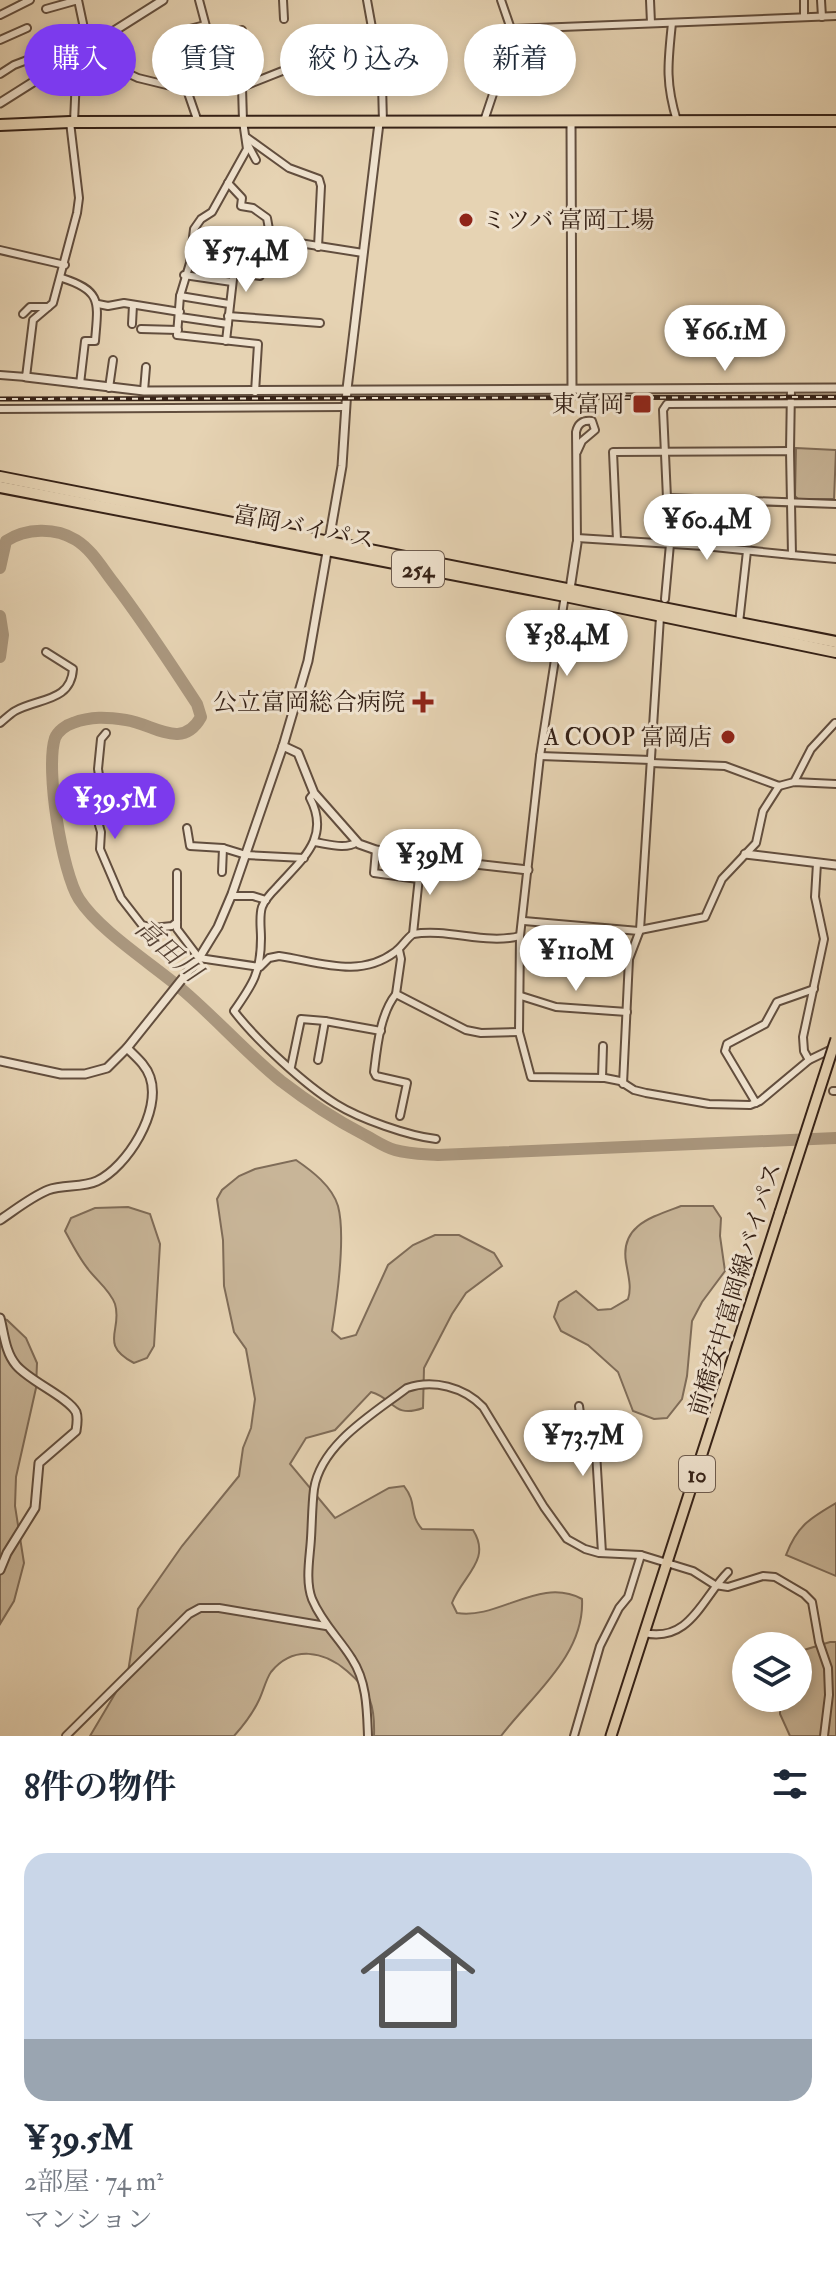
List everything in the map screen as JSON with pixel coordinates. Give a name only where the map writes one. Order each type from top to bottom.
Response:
[{"type":"highway","points":[[1,123],[836,121]]},
{"type":"highway","name":"富岡バイパス","points":[[0,477],[329,547]]},
{"type":"highway","name":"富岡バイパス","points":[[0,487],[836,642]]},
{"type":"highway","name":"富岡バイパス","points":[[567,593],[660,617],[836,652]]},
{"type":"main road","name":"前橋安中富岡線バイパス","points":[[611,1736],[836,1038]]},
{"type":"street","points":[[0,15],[30,0]]},
{"type":"street","points":[[125,24],[163,0]]},
{"type":"street","points":[[199,0],[205,24]]},
{"type":"street","points":[[283,0],[284,19]]},
{"type":"street","points":[[0,1061],[61,1074],[85,1074],[107,1068],[127,1048],[199,958],[232,896],[308,661],[342,466],[347,389],[381,123],[382,83],[367,0]]},
{"type":"street","points":[[501,0],[509,24]]},
{"type":"street","points":[[650,0],[651,23]]},
{"type":"street","points":[[804,0],[804,17]]},
{"type":"street","points":[[821,0],[822,17]]},
{"type":"street","points":[[46,9],[80,1],[84,24]]},
{"type":"street","points":[[576,26],[836,16]]},
{"type":"street","points":[[672,23],[667,77],[677,121]]},
{"type":"street","points":[[0,40],[24,29]]},
{"type":"street","points":[[0,74],[24,61]]},
{"type":"street","points":[[0,103],[24,88]]},
{"type":"street","points":[[26,377],[33,320],[53,303],[62,278],[79,198],[72,122],[74,96]]},
{"type":"street","points":[[189,96],[198,122]]},
{"type":"street","points":[[242,96],[247,149],[212,212],[201,219],[194,229],[180,296],[177,335],[258,344],[255,392]]},
{"type":"street","points":[[484,121],[492,96]]},
{"type":"street","points":[[571,121],[572,390]]},
{"type":"street","points":[[246,139],[256,160]]},
{"type":"street","points":[[246,139],[289,168],[319,179],[318,247]]},
{"type":"street","points":[[228,183],[242,198],[241,206],[253,208],[267,218],[270,235],[274,239],[363,253]]},
{"type":"street","points":[[226,341],[237,244]]},
{"type":"street","points":[[0,250],[65,265]]},
{"type":"street","points":[[191,255],[235,262]]},
{"type":"street","points":[[233,273],[260,276]]},
{"type":"street","points":[[184,275],[232,282]]},
{"type":"street","points":[[62,278],[85,286],[98,304],[95,341],[85,341],[80,384]]},
{"type":"street","points":[[180,296],[229,304]]},
{"type":"street","points":[[98,304],[133,305],[228,320],[320,323]]},
{"type":"street","points":[[132,324],[133,305]]},
{"type":"street","points":[[23,314],[30,307],[49,307]]},
{"type":"street","points":[[141,329],[178,330]]},
{"type":"street","points":[[109,388],[113,360]]},
{"type":"street","points":[[144,391],[146,367]]},
{"type":"street","points":[[0,375],[144,391],[836,388]]},
{"type":"street","points":[[791,388],[792,555]]},
{"type":"street","points":[[665,599],[670,544],[663,410],[667,404],[836,403]]},
{"type":"street","points":[[0,409],[345,407]]},
{"type":"street","points":[[577,452],[582,441],[595,430],[592,421],[583,421],[577,427],[577,452],[577,541],[540,756],[520,936],[519,1032],[531,1077],[602,1078],[646,1093],[701,1103],[756,1103],[809,1060],[836,1048]]},
{"type":"street","points":[[617,540],[613,452],[790,451]]},
{"type":"street","points":[[667,498],[836,504]]},
{"type":"street","points":[[577,541],[617,540],[836,559]]},
{"type":"street","points":[[739,623],[747,551]]},
{"type":"street","points":[[623,1084],[629,959],[639,930],[660,617]]},
{"type":"street","points":[[0,723],[15,711],[53,699],[64,691],[73,669],[46,652]]},
{"type":"street","points":[[794,782],[811,749],[835,723]]},
{"type":"street","points":[[106,733],[101,739],[98,769],[101,787],[95,811],[101,832],[100,849],[121,898],[142,925],[153,928],[172,926],[177,922]]},
{"type":"street","points":[[283,746],[298,753],[314,793],[357,842],[376,850],[421,858],[528,870]]},
{"type":"street","points":[[540,756],[725,766],[779,786],[794,782],[836,784]]},
{"type":"street","points":[[524,921],[639,930],[705,917],[722,879],[756,843],[763,811],[779,786]]},
{"type":"street","points":[[314,793],[310,798],[317,815],[314,842],[261,910],[260,967],[253,984],[234,1011],[291,1067],[339,1106],[413,1135],[436,1139]]},
{"type":"street","points":[[187,828],[190,846],[223,848],[246,855],[304,858]]},
{"type":"street","points":[[314,842],[344,847],[357,842]]},
{"type":"street","points":[[222,872],[223,848]]},
{"type":"street","points":[[376,850],[374,873],[418,879]]},
{"type":"street","points":[[745,854],[836,865]]},
{"type":"street","points":[[260,967],[269,958],[279,956],[340,968],[357,968],[380,961],[399,950],[413,934],[421,858]]},
{"type":"street","points":[[809,1060],[804,1051],[803,1037],[824,939],[815,897],[817,863]]},
{"type":"street","points":[[177,873],[177,929],[199,958],[260,967]]},
{"type":"street","points":[[232,896],[253,896],[266,900]]},
{"type":"street","points":[[413,934],[444,933],[495,939],[520,936]]},
{"type":"street","points":[[399,950],[401,959],[396,994],[390,1001],[381,1031],[374,1072],[376,1076],[407,1083],[400,1116]]},
{"type":"street","points":[[756,1103],[725,1051],[727,1044],[765,1024],[777,1002],[814,989]]},
{"type":"street","points":[[396,994],[466,1030],[481,1033],[519,1032]]},
{"type":"street","points":[[521,996],[556,1007],[627,1012]]},
{"type":"street","points":[[291,1067],[301,1019],[381,1031]]},
{"type":"street","points":[[318,1060],[325,1021]]},
{"type":"street","points":[[602,1078],[603,1046]]},
{"type":"street","points":[[0,1220],[49,1190],[96,1182],[126,1159],[149,1113],[152,1092],[150,1077],[127,1048]]},
{"type":"street","points":[[0,1318],[8,1351],[15,1364],[70,1405],[76,1413],[77,1422],[76,1431],[39,1463],[35,1508],[0,1570]]},
{"type":"street","points":[[368,1736],[367,1708],[359,1672],[326,1626],[309,1589],[316,1483],[326,1459],[336,1446],[374,1413],[415,1385],[461,1389],[474,1398],[483,1407],[567,1539],[585,1549],[641,1555],[693,1571],[715,1585],[728,1587],[763,1576],[775,1577],[804,1594],[812,1602],[819,1642],[828,1668],[829,1695],[824,1736]]},
{"type":"street","points":[[579,1406],[582,1429],[596,1452],[602,1553]]},
{"type":"street","points":[[574,1736],[600,1646],[628,1597],[641,1555]]},
{"type":"street","points":[[644,1633],[664,1636],[692,1620],[715,1585],[728,1572]]},
{"type":"street","points":[[66,1736],[189,1614],[200,1608],[219,1608],[326,1626]]},
{"type":"shaded area","points":[[796,448],[836,450],[834,499],[798,499],[795,496]]},
{"type":"shaded area","points":[[296,1160],[326,1186],[338,1206],[341,1250],[332,1331],[341,1339],[356,1335],[388,1265],[413,1245],[435,1235],[459,1235],[494,1253],[502,1266],[466,1293],[452,1314],[424,1368],[423,1408],[405,1411],[371,1392],[335,1430],[306,1438],[290,1464],[335,1518],[389,1488],[404,1486],[422,1529],[473,1530],[478,1541],[478,1559],[452,1603],[457,1613],[488,1611],[551,1592],[566,1593],[582,1599],[581,1619],[575,1638],[554,1673],[501,1736],[374,1736],[370,1700],[355,1678],[329,1659],[309,1654],[289,1658],[271,1672],[254,1710],[234,1736],[90,1736],[128,1672],[138,1609],[182,1546],[239,1476],[243,1448],[251,1428],[255,1399],[246,1349],[234,1332],[224,1286],[223,1240],[217,1199],[222,1190],[239,1176],[255,1169]]},
{"type":"shaded area","points":[[681,1206],[713,1206],[721,1218],[725,1271],[692,1321],[682,1399],[667,1418],[654,1419],[633,1411],[618,1372],[588,1345],[561,1331],[554,1317],[559,1302],[576,1291],[598,1310],[611,1309],[628,1299],[630,1285],[625,1249],[628,1239],[640,1224]]},
{"type":"shaded area","points":[[128,1207],[150,1214],[160,1244],[154,1346],[147,1358],[134,1363],[123,1356],[114,1343],[117,1313],[113,1299],[85,1265],[65,1231],[71,1218],[95,1208]]},
{"type":"shaded area","points":[[0,1318],[7,1320],[26,1338],[37,1363],[36,1388],[16,1477],[15,1506],[24,1563],[14,1601],[0,1624]]},
{"type":"shaded area","points":[[836,1503],[836,1576],[786,1555],[805,1524]]},
{"type":"shaded area","points":[[836,1642],[836,1736],[790,1736],[780,1714],[812,1712],[812,1648]]},
{"type":"waterway","name":"高田川","points":[[0,568],[6,541],[22,534],[50,531],[82,544],[124,597],[197,704],[201,717],[193,727],[176,734],[112,718],[86,719],[70,724],[58,733],[52,753],[52,772],[57,820],[67,867],[79,899],[99,922],[192,998],[268,1070],[311,1103],[387,1147],[422,1154],[836,1138]]},
{"type":"waterway","name":"高田川","points":[[0,616],[3,635],[0,657]]},
{"type":"railway","points":[[0,399],[836,397]]},
{"type":"place","name":"ミツバ 富岡工場","points":[[466,220]]},
{"type":"place","name":"東富岡","points":[[642,404]]},
{"type":"place","name":"公立富岡総合病院","points":[[423,702]]},
{"type":"place","name":"A COOP 富岡店","points":[[728,737]]}]
